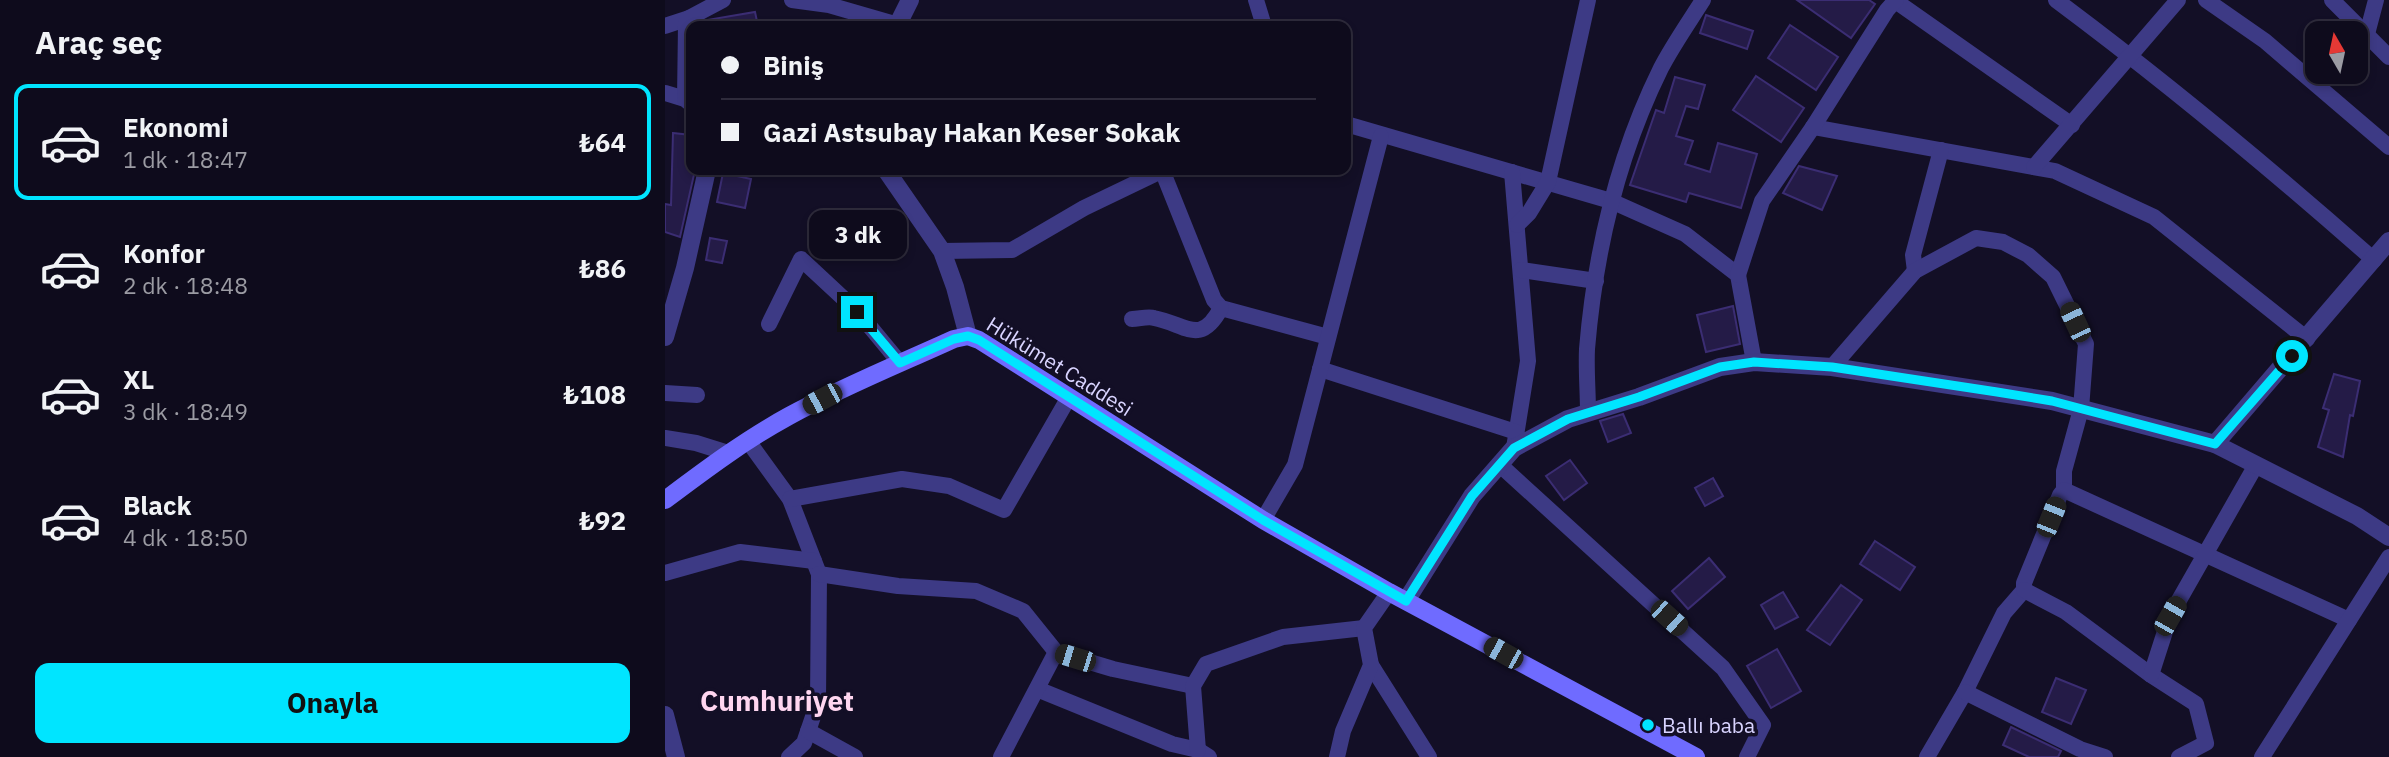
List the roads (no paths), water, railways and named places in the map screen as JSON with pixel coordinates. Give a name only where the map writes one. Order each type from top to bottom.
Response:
[{"type":"main road","name":"Hükümet Caddesi","points":[[665,500],[748,440],[822,399],[954,339],[968,336],[979,340],[1263,520],[1389,592],[1696,757]]},
{"type":"street","points":[[665,26],[689,18],[723,0]]},
{"type":"street","points":[[792,0],[830,3],[885,21]]},
{"type":"street","points":[[899,21],[910,0]]},
{"type":"street","points":[[1256,0],[1262,21]]},
{"type":"street","points":[[1517,225],[1529,213],[1548,182],[1588,0]]},
{"type":"street","points":[[1588,413],[1587,351],[1596,281],[1611,201],[1638,123],[1662,67],[1703,0]]},
{"type":"street","points":[[1754,362],[1738,275],[1762,201],[1895,0],[2072,125]]},
{"type":"street","points":[[2056,0],[2131,56],[2275,172],[2374,260]]},
{"type":"street","points":[[2034,167],[2178,0]]},
{"type":"street","points":[[2206,0],[2265,41],[2389,147]]},
{"type":"street","points":[[2332,0],[2354,21]]},
{"type":"street","points":[[2368,30],[2376,0]]},
{"type":"street","points":[[686,23],[686,64]]},
{"type":"street","points":[[2368,35],[2389,57]]},
{"type":"street","points":[[665,93],[686,101]]},
{"type":"street","points":[[1351,126],[1611,201],[1685,234],[1738,275]]},
{"type":"street","points":[[1813,127],[2055,171],[2154,217],[2307,339]]},
{"type":"street","points":[[1263,520],[1295,465],[1381,136]]},
{"type":"street","points":[[1916,271],[1913,255],[1941,150]]},
{"type":"street","points":[[1406,601],[1472,496],[1515,440],[1528,361],[1512,172]]},
{"type":"street","points":[[665,337],[685,268],[706,175]]},
{"type":"street","points":[[889,175],[942,251],[968,336]]},
{"type":"street","points":[[942,251],[1012,250],[1084,208],[1152,175]]},
{"type":"street","points":[[1164,175],[1214,300],[1221,308],[1328,337]]},
{"type":"street","points":[[1832,367],[1916,271],[1976,238],[2003,242],[2028,255],[2053,277],[2086,344],[2081,409],[2064,471],[2064,490],[2049,520],[2024,583],[2024,590],[2004,613],[1965,692],[1927,757]]},
{"type":"street","points":[[2215,444],[2389,242]]},
{"type":"street","points":[[769,324],[801,259],[850,305],[900,363]]},
{"type":"street","points":[[1521,270],[1596,281]]},
{"type":"street","points":[[1132,319],[1152,317],[1188,330],[1200,330],[1212,324],[1221,308]]},
{"type":"street","points":[[1320,369],[1515,440],[1720,367],[1754,362],[1832,367],[2052,401],[2215,444],[2357,516],[2389,537]]},
{"type":"street","points":[[665,393],[697,395]]},
{"type":"street","points":[[790,499],[902,479],[949,486],[1004,510],[1069,397]]},
{"type":"street","points":[[665,438],[696,443],[728,453]]},
{"type":"street","points":[[748,440],[790,499],[817,567],[818,702],[804,743],[789,757]]},
{"type":"street","points":[[1499,464],[1723,667],[1763,725],[1747,757]]},
{"type":"street","points":[[2151,675],[2170,616],[2256,465]]},
{"type":"street","points":[[2064,490],[2349,620]]},
{"type":"street","points":[[665,573],[740,552],[898,586],[976,591],[1023,611],[1056,652],[1113,670],[1192,686]]},
{"type":"street","points":[[2262,757],[2389,557]]},
{"type":"street","points":[[2024,590],[2066,612],[2151,675],[2196,704],[2206,743],[2179,757]]},
{"type":"street","points":[[1389,592],[1364,628],[1371,665],[1429,757]]},
{"type":"street","points":[[1037,689],[1172,744],[1203,753],[1192,686],[1206,664],[1283,637],[1364,628]]},
{"type":"street","points":[[1001,757],[1056,652]]},
{"type":"street","points":[[1337,757],[1343,730],[1371,665]]},
{"type":"street","points":[[1965,692],[2082,753],[2105,757]]},
{"type":"street","points":[[665,715],[676,757]]},
{"type":"street","points":[[808,731],[855,757]]},
{"type":"street","points":[[1161,757],[1172,744]]},
{"type":"place","name":"Ballı baba","points":[[1648,725]]},
{"type":"district","name":"Cumhuriyet","points":[[777,700]]}]
